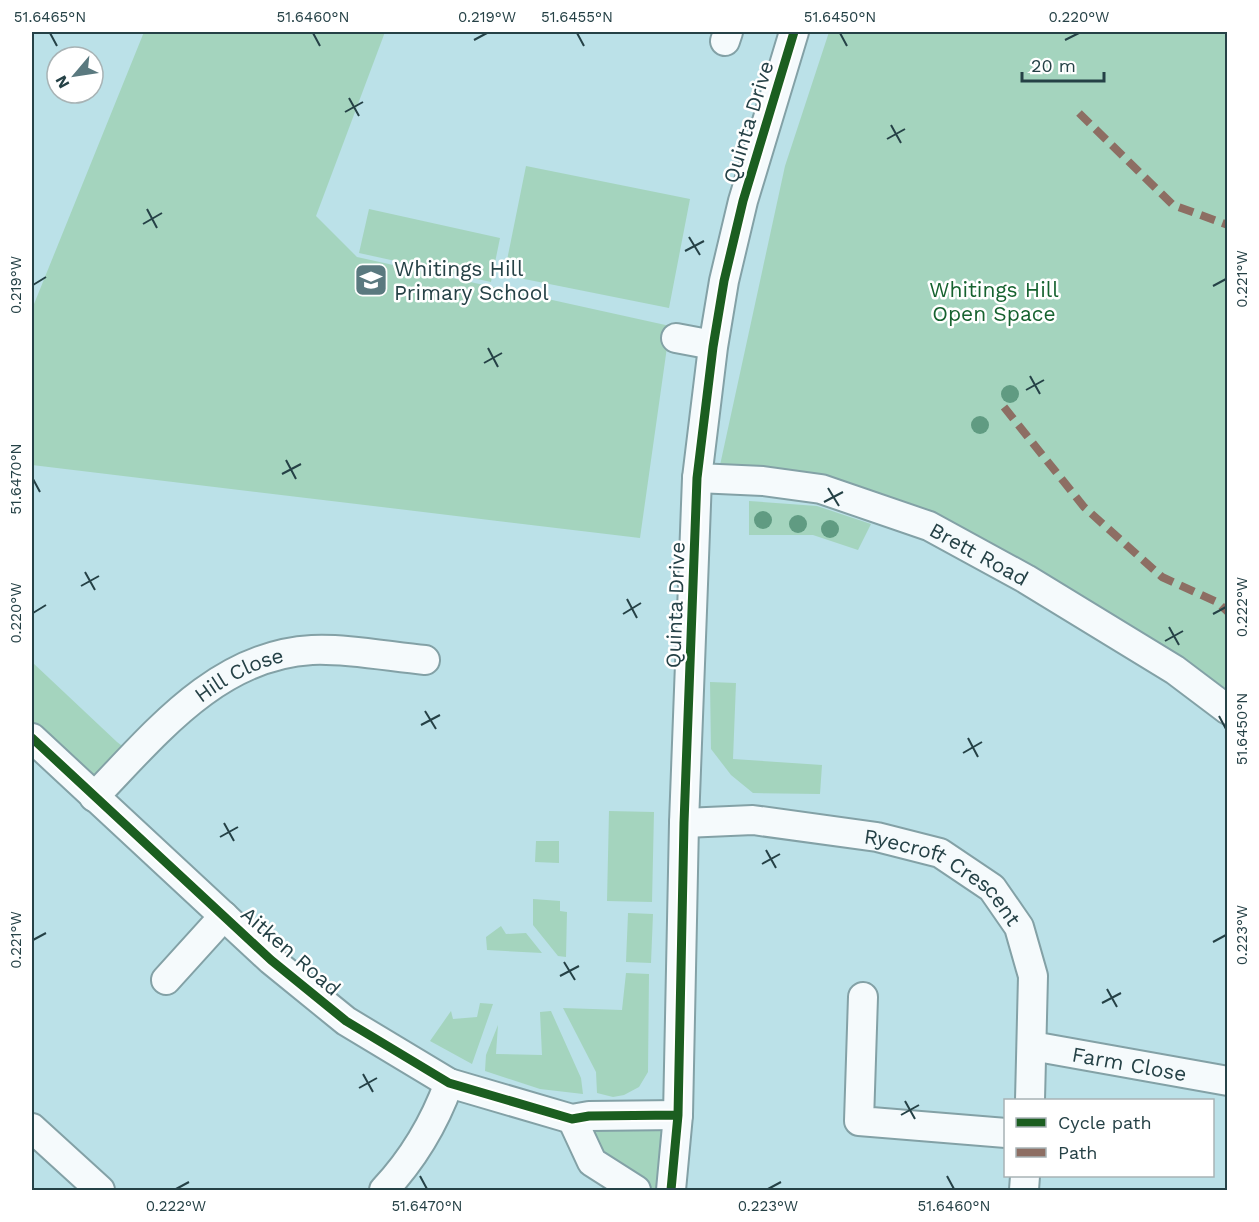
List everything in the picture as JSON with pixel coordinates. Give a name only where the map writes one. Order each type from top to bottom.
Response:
[{"type":"street","name":"Quinta Drive","points":[[671,1191],[678,1115],[684,823],[697,478],[713,345],[742,201],[794,32]]},
{"type":"street","points":[[676,338],[713,345]]},
{"type":"street","name":"Brett Road","points":[[697,478],[762,481],[821,489],[929,526],[1026,579],[1175,670],[1227,710]]},
{"type":"street","name":"Hill Close","points":[[94,797],[184,705],[220,679],[266,658],[312,650],[425,660]]},
{"type":"street","name":"Aitken Road","points":[[32,738],[272,960],[346,1021],[449,1083],[572,1119],[589,1116],[678,1115]]},
{"type":"street","name":"Ryecroft Crescent","points":[[684,823],[753,820],[877,837],[940,853],[992,888],[1018,927],[1033,976],[1030,1099]]},
{"type":"street","points":[[166,980],[224,916]]},
{"type":"street","points":[[862,997],[859,1121],[1004,1133]]},
{"type":"street","name":"Farm Close","points":[[1032,1046],[1227,1081]]},
{"type":"street","points":[[386,1190],[420,1145],[436,1118],[449,1083]]},
{"type":"street","points":[[572,1119],[592,1162],[636,1191]]},
{"type":"street","points":[[32,1128],[100,1191]]},
{"type":"green space","name":"Whitings Hill Primary School","points":[[144,32],[385,32],[316,216],[357,257],[670,326],[640,538],[32,465],[32,309]]},
{"type":"green space","name":"Whitings Hill Open Space","points":[[829,32],[1227,32],[1227,710],[929,526],[717,479],[785,166]]},
{"type":"green space","points":[[526,166],[690,199],[669,308],[504,275]]},
{"type":"green space","points":[[369,209],[500,238],[491,282],[359,253]]},
{"type":"green space","points":[[749,501],[817,506],[871,524],[858,550],[813,535],[749,535]]},
{"type":"green space","points":[[32,662],[117,742],[134,755],[94,797],[32,738]]},
{"type":"green space","points":[[710,682],[736,683],[733,759],[822,765],[820,794],[753,793],[731,775],[711,749]]},
{"type":"green space","points":[[609,811],[654,812],[652,902],[607,901]]},
{"type":"green space","points":[[536,841],[559,841],[559,863],[535,862]]},
{"type":"green space","points":[[533,899],[560,901],[560,911],[567,912],[566,957],[558,956],[533,925]]},
{"type":"green space","points":[[628,913],[653,914],[651,963],[626,962]]},
{"type":"green space","points":[[501,926],[506,934],[526,933],[542,953],[487,950],[486,937]]},
{"type":"green space","points":[[626,973],[649,974],[648,1072],[639,1087],[624,1095],[613,1097],[597,1093],[596,1072],[563,1008],[622,1010]]},
{"type":"green space","points":[[480,1003],[493,1004],[472,1064],[430,1041],[451,1011],[453,1019],[477,1017]]},
{"type":"green space","points":[[551,1011],[581,1078],[583,1094],[540,1089],[485,1071],[486,1055],[498,1025],[496,1054],[542,1055],[540,1012]]},
{"type":"green space","points":[[672,1115],[671,1190],[657,1190],[592,1162],[572,1119]]},
{"type":"marked path","points":[[1079,113],[1173,205],[1228,225]]},
{"type":"marked path","points":[[1004,407],[1084,507],[1162,577],[1217,602],[1228,612]]},
{"type":"cycle path","points":[[671,1190],[678,1115],[684,823],[697,478],[713,347],[724,281],[743,201],[794,32]]},
{"type":"cycle path","points":[[32,738],[271,960],[346,1021],[449,1083],[572,1119],[589,1116],[678,1115]]},
{"type":"place","name":"Whitings Hill Primary School","points":[[371,280]]}]
